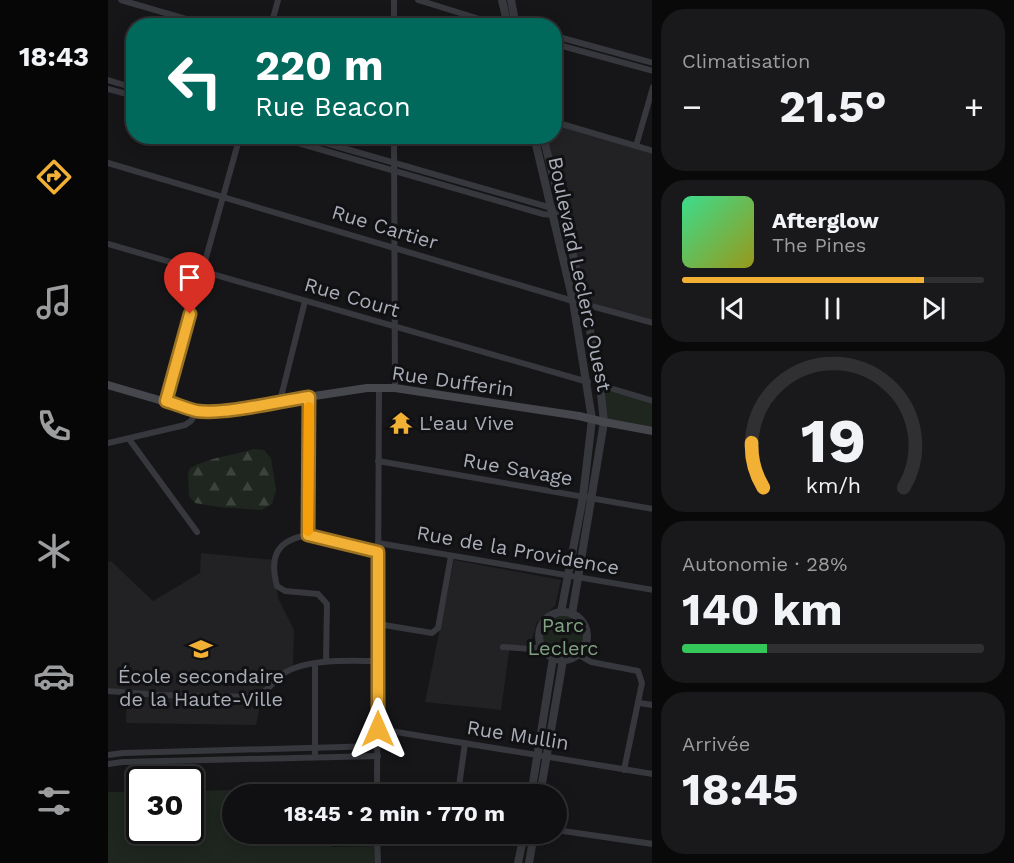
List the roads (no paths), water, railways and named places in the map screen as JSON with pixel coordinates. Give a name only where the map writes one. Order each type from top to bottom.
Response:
[{"type":"main road","name":"Rue Dufferin","points":[[108,385],[197,411],[222,410],[379,388],[395,388],[592,419],[652,431]]},
{"type":"street","points":[[121,0],[183,18]]},
{"type":"street","points":[[273,18],[278,0]]},
{"type":"street","points":[[394,0],[394,18]]},
{"type":"street","points":[[418,0],[476,18]]},
{"type":"street","points":[[502,0],[506,18]]},
{"type":"street","points":[[511,0],[514,18]]},
{"type":"street","points":[[562,38],[652,63]]},
{"type":"street","points":[[562,46],[652,71]]},
{"type":"street","points":[[108,80],[126,85]]},
{"type":"street","points":[[636,146],[652,87]]},
{"type":"street","points":[[108,89],[126,94]]},
{"type":"street","points":[[562,124],[652,151]]},
{"type":"street","points":[[166,401],[238,144]]},
{"type":"street","points":[[299,144],[543,214],[562,209]]},
{"type":"street","points":[[327,144],[552,212]]},
{"type":"street","points":[[394,144],[395,388]]},
{"type":"street","name":"Boulevard Leclerc Ouest","points":[[536,144],[573,301],[588,382],[592,419],[587,498]]},
{"type":"street","name":"Boulevard Leclerc Ouest","points":[[545,144],[585,303],[600,385],[604,422],[587,498]]},
{"type":"street","name":"Rue Cartier","points":[[108,163],[652,323]]},
{"type":"street","name":"Rue Court","points":[[108,244],[588,382]]},
{"type":"street","points":[[280,401],[305,301]]},
{"type":"street","points":[[600,385],[652,401]]},
{"type":"street","points":[[377,784],[379,388]]},
{"type":"street","points":[[308,535],[309,397]]},
{"type":"street","points":[[108,443],[185,425],[191,421],[197,411]]},
{"type":"street","points":[[129,439],[197,532]]},
{"type":"street","name":"Rue Savage","points":[[378,461],[652,509]]},
{"type":"street","points":[[561,612],[573,576],[587,498]]},
{"type":"street","points":[[326,662],[327,604],[318,594],[285,591],[277,586],[275,560],[278,548],[288,540],[308,535],[378,552]]},
{"type":"street","name":"Rue de la Providence","points":[[378,543],[652,590]]},
{"type":"street","points":[[378,624],[432,633],[438,628],[451,556]]},
{"type":"street","points":[[572,614],[573,576]]},
{"type":"street","points":[[561,612],[572,614],[584,624],[587,635],[584,649],[579,655],[563,660],[553,658],[541,646],[539,637],[542,626],[549,616],[561,612]]},
{"type":"street","points":[[503,647],[531,649],[541,646]]},
{"type":"street","points":[[579,655],[591,662],[638,671],[641,674],[639,703],[624,770]]},
{"type":"street","points":[[533,784],[553,658]]},
{"type":"street","points":[[542,784],[563,660]]},
{"type":"street","points":[[108,691],[159,695],[255,697],[262,695],[282,674],[293,668],[326,662],[378,661]]},
{"type":"street","points":[[315,664],[315,756]]},
{"type":"street","points":[[639,703],[652,705]]},
{"type":"street","name":"Rue Mullin","points":[[378,729],[652,774]]},
{"type":"street","points":[[459,784],[465,743]]},
{"type":"street","points":[[108,755],[378,746]]},
{"type":"street","points":[[108,764],[315,756],[378,756]]},
{"type":"street","points":[[567,832],[652,844]]},
{"type":"street","points":[[377,844],[378,863]]},
{"type":"street","points":[[518,863],[522,844]]},
{"type":"street","points":[[529,863],[532,844]]},
{"type":"place","name":"L'eau Vive","points":[[401,423]]},
{"type":"place","name":"École secondaire de la Haute-Ville","points":[[201,649]]},
{"type":"park label","name":"Parc Leclerc","points":[[563,636]]}]
